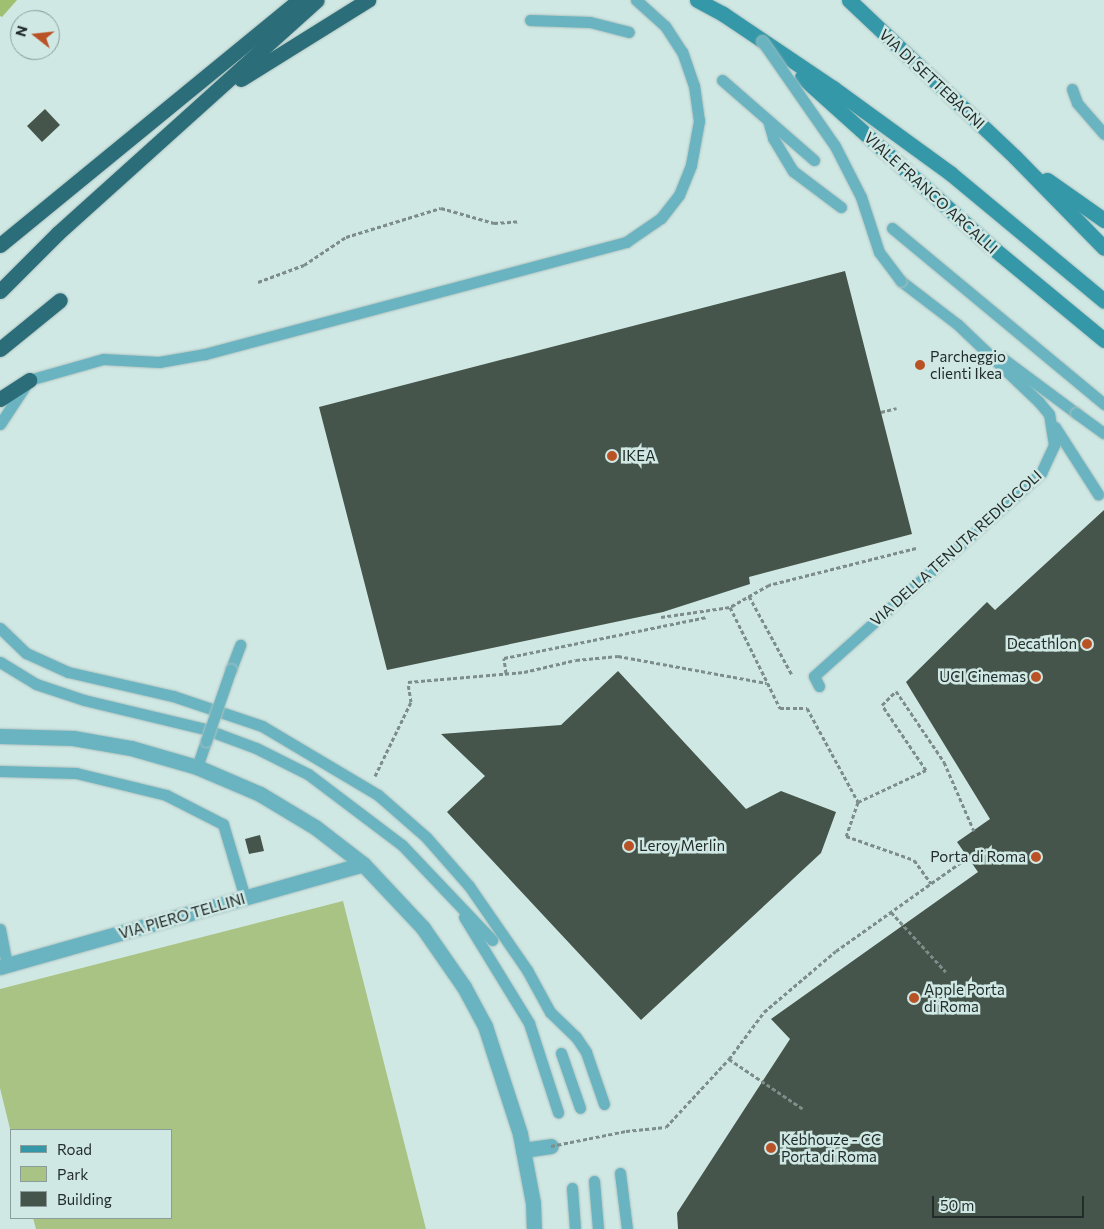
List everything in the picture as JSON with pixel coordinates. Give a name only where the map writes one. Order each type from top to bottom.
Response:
[{"type":"highway","points":[[0,245],[299,0]]},
{"type":"highway","points":[[0,291],[58,233],[318,0]]},
{"type":"highway","points":[[210,98],[368,0]]},
{"type":"highway","points":[[0,349],[60,300]]},
{"type":"highway","points":[[0,399],[29,380]]},
{"type":"main road","name":"VIA DELLA TENUTA REDICICOLI","points":[[697,0],[723,14],[762,41]]},
{"type":"main road","name":"VIA DI SETTEBAGNI","points":[[849,0],[1015,157]]},
{"type":"main road","points":[[762,41],[950,173],[1104,301]]},
{"type":"main road","name":"VIALE FRANCO ARCALLI","points":[[762,41],[988,244],[1104,340]]},
{"type":"main road","points":[[1015,157],[1104,220]]},
{"type":"main road","points":[[1015,157],[1104,248]]},
{"type":"street","points":[[0,736],[73,738],[131,748],[197,767],[268,799],[315,827],[363,864],[423,928],[477,1010],[499,1063],[523,1150],[534,1229]]},
{"type":"street","name":"VIA PIERO TELLINI","points":[[4,966],[363,864]]},
{"type":"street","points":[[523,1150],[552,1146]]},
{"type":"lane","points":[[0,424],[29,380],[103,359],[159,362],[205,354],[626,242],[661,218],[679,195],[691,165],[699,121],[694,86],[682,52],[665,26],[636,0]]},
{"type":"lane","points":[[530,20],[590,22],[629,32]]},
{"type":"lane","name":"VIA DELLA TENUTA REDICICOLI","points":[[762,41],[835,146],[861,197],[876,244],[889,268],[957,325],[1028,390],[1048,414],[1054,445],[1041,473],[839,654],[817,681]]},
{"type":"lane","points":[[722,80],[814,160]]},
{"type":"lane","points":[[1072,89],[1077,103],[1104,134]]},
{"type":"lane","points":[[768,120],[773,138],[792,171],[841,207]]},
{"type":"lane","points":[[1082,398],[1080,392],[890,230],[1104,404]]},
{"type":"lane","points":[[957,325],[1104,433]]},
{"type":"lane","points":[[1048,414],[1070,454],[1098,494]]},
{"type":"lane","points":[[0,628],[26,653],[68,672],[173,696],[262,726],[378,795],[426,837],[469,886],[527,970],[550,1012],[581,1045],[593,1067],[604,1104]]},
{"type":"lane","points":[[197,767],[240,645]]},
{"type":"lane","points":[[0,662],[36,684],[84,700],[206,729],[282,760],[348,802],[402,845],[492,940]]},
{"type":"lane","points":[[0,771],[76,774],[166,795],[223,824],[246,898]]},
{"type":"lane","points":[[451,897],[529,1023],[558,1112]]},
{"type":"lane","points":[[0,929],[4,966]]},
{"type":"lane","points":[[561,1053],[580,1108]]},
{"type":"lane","points":[[620,1173],[627,1229]]},
{"type":"lane","points":[[594,1181],[598,1229]]},
{"type":"lane","points":[[572,1188],[575,1229]]},
{"type":"path","points":[[258,282],[304,265],[346,237],[441,208],[494,222],[520,221]]},
{"type":"path","points":[[881,412],[897,408]]},
{"type":"path","points":[[661,617],[730,607],[769,585],[916,548]]},
{"type":"path","points":[[749,596],[792,675]]},
{"type":"path","points":[[730,607],[780,708],[807,708],[858,802]]},
{"type":"path","points":[[506,673],[504,658],[707,617]]},
{"type":"path","points":[[374,779],[411,702],[408,682],[506,673],[618,656],[767,684]]},
{"type":"path","points":[[931,883],[914,860],[846,836],[858,802],[926,770],[882,705],[896,691],[944,762],[974,831]]},
{"type":"path","points":[[552,1146],[626,1131],[666,1127],[730,1059],[764,1012],[836,950],[967,858]]},
{"type":"path","points":[[891,912],[946,972]]},
{"type":"path","points":[[730,1059],[803,1109]]},
{"type":"green space","points":[[0,0],[17,0],[2,17],[0,16]]},
{"type":"green space","points":[[343,901],[426,1229],[36,1229],[33,1219],[172,1219],[172,1129],[10,1129],[0,1088],[0,989]]},
{"type":"building","points":[[45,109],[60,125],[42,142],[27,126]]},
{"type":"building","name":"IKEA","points":[[845,271],[912,534],[749,577],[750,584],[663,612],[387,670],[319,407]]},
{"type":"building","name":"Porta di Roma","points":[[1104,510],[1104,1229],[678,1229],[677,1213],[790,1039],[771,1019],[978,872],[957,842],[990,819],[906,682],[987,602],[995,610]]},
{"type":"building","name":"Leroy Merlin","points":[[618,671],[746,809],[781,791],[836,812],[821,853],[641,1020],[447,812],[485,776],[441,734],[561,725]]},
{"type":"building","points":[[260,835],[264,851],[249,854],[245,839]]},
{"type":"place","name":"Parcheggio clienti Ikea","points":[[920,365]]},
{"type":"place","name":"IKEA","points":[[612,456]]},
{"type":"place","name":"Decathlon","points":[[1087,644]]},
{"type":"place","name":"UCI Cinemas","points":[[1036,677]]},
{"type":"place","name":"Leroy Merlin","points":[[629,846]]},
{"type":"place","name":"Porta di Roma","points":[[1036,857]]},
{"type":"place","name":"Apple Porta di Roma","points":[[914,998]]},
{"type":"place","name":"Kebhouze - CC Porta di Roma","points":[[771,1148]]}]
